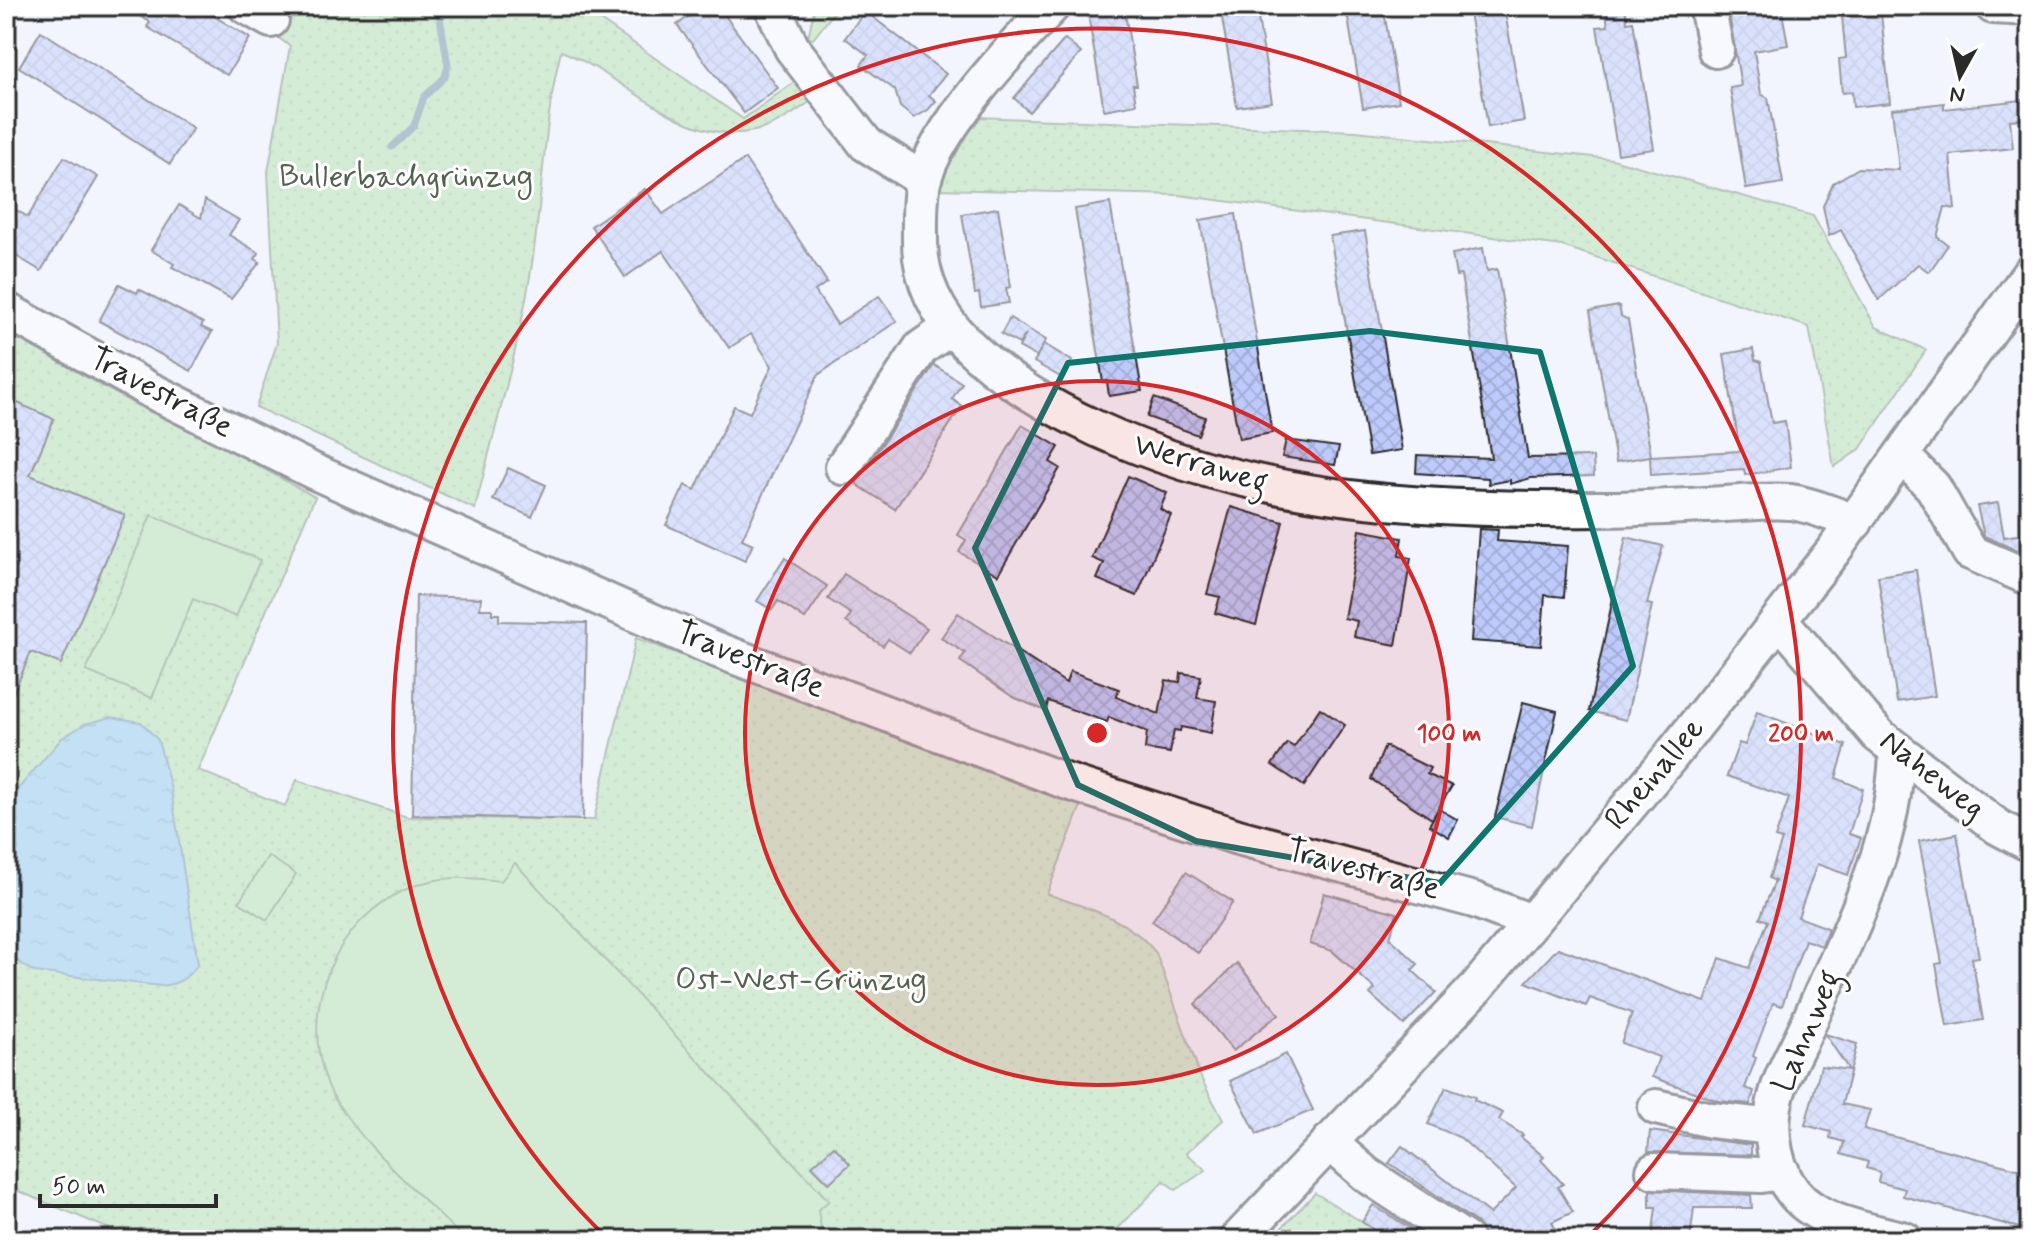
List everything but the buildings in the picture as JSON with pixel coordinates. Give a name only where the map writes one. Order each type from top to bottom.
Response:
[{"type":"street","points":[[772,6],[792,48],[866,144],[923,180]]},
{"type":"street","name":"Werraweg","points":[[1052,6],[973,96],[923,180],[920,225],[925,279],[950,328],[987,364],[1030,395],[1133,445],[1230,478],[1289,491],[1358,501],[1474,508],[1601,509],[1792,502],[1855,522]]},
{"type":"street","points":[[1707,6],[1716,50]]},
{"type":"street","points":[[1993,6],[2030,8]]},
{"type":"street","name":"Rheinallee","points":[[1237,1240],[1476,988],[1781,621],[1855,522],[2030,273]]},
{"type":"street","name":"Travestraße","points":[[6,310],[150,390],[315,472],[715,649],[1139,806],[1238,837],[1474,900],[1531,922]]},
{"type":"street","points":[[843,467],[921,348],[950,328]]},
{"type":"street","points":[[1902,456],[1933,487],[1970,552],[2030,578]]},
{"type":"street","name":"Naheweg","points":[[1781,621],[1855,711],[1897,752],[1998,827],[2030,844]]},
{"type":"street","name":"Lahnweg","points":[[1897,752],[1896,789],[1883,844],[1861,905],[1778,1092],[1772,1127],[1782,1172],[1794,1194],[1810,1208],[1828,1217],[1905,1240]]},
{"type":"street","points":[[1656,1107],[1711,1120],[1772,1127]]},
{"type":"street","points":[[1329,1142],[1367,1175],[1466,1240]]},
{"type":"street","points":[[1654,1171],[1761,1175],[1782,1172]]},
{"type":"highlighted area","points":[[1370,331],[1540,352],[1633,666],[1440,883],[1196,841],[1078,785],[975,548],[1068,363]]},
{"type":"green space","name":"Bullerbachgrünzug","points":[[277,6],[580,6],[743,119],[799,79],[813,100],[770,126],[742,133],[714,131],[662,110],[561,51],[550,108],[534,253],[524,311],[475,509],[256,407],[277,343],[268,172],[290,46],[270,32]]},
{"type":"green space","points":[[815,6],[839,6],[813,39],[808,38]]},
{"type":"green space","points":[[976,117],[1356,131],[1612,159],[1813,216],[1876,327],[1926,350],[1860,449],[1834,467],[1809,327],[1562,246],[1179,195],[936,189],[943,169]]},
{"type":"green space","name":"Ost-West-Grünzug","points":[[6,332],[138,406],[205,437],[315,497],[198,770],[285,806],[297,780],[407,817],[594,820],[636,638],[1081,805],[1047,894],[1120,923],[1156,953],[1202,1080],[1223,1120],[1186,1153],[1206,1170],[1176,1190],[1164,1181],[1107,1240],[136,1240],[6,1186]]},
{"type":"green space","points":[[151,515],[260,560],[236,617],[193,599],[152,698],[86,671]]},
{"type":"green space","points":[[268,856],[296,874],[267,920],[239,902]]},
{"type":"green space","points":[[515,863],[829,1201],[818,1210],[823,1240],[465,1240],[389,1166],[352,1123],[328,1085],[320,1056],[317,1026],[329,969],[343,943],[362,920],[384,901],[411,887],[433,880],[456,878],[501,881]]},
{"type":"green space","points":[[1315,1193],[1391,1240],[1270,1240]]},
{"type":"water","points":[[111,717],[141,722],[158,740],[171,789],[198,964],[186,977],[167,985],[34,972],[6,954],[6,814],[16,791],[62,738],[85,724]]},
{"type":"waterway","points":[[392,147],[414,126],[424,97],[445,77],[448,65],[438,6]]}]
